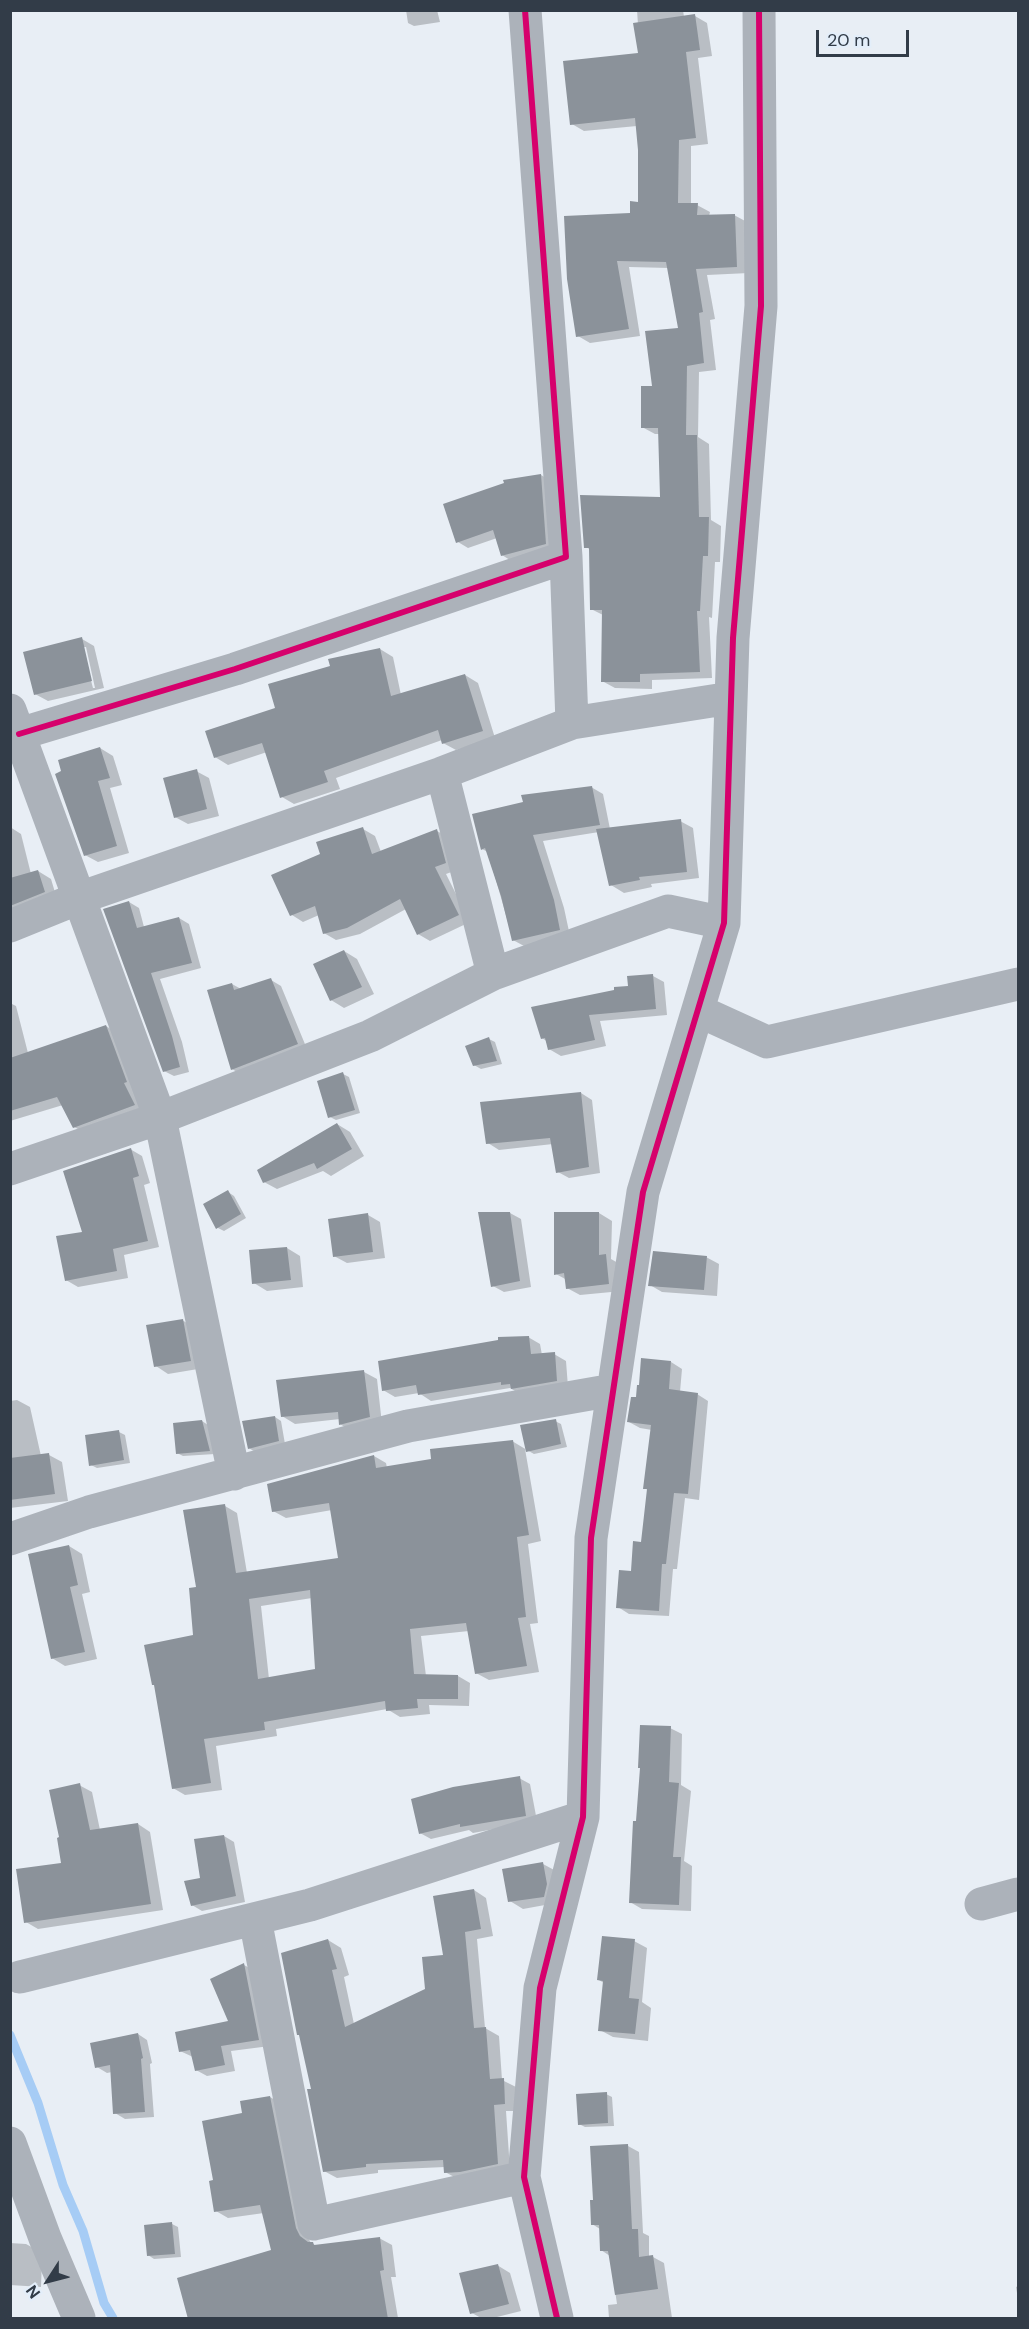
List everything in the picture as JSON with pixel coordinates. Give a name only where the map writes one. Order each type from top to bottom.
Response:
[{"type":"street","points":[[525,10],[566,557],[572,723]]},
{"type":"street","points":[[557,2319],[524,2177],[540,1988],[584,1816],[591,1538],[643,1192],[724,923],[733,638],[760,306],[759,10]]},
{"type":"street","points":[[234,1474],[159,1118],[15,722],[235,669],[566,557]]},
{"type":"street","points":[[10,926],[79,898],[442,773],[572,723],[731,698]]},
{"type":"street","points":[[442,773],[493,974]]},
{"type":"street","points":[[10,1169],[159,1118],[370,1036],[493,974],[668,911],[724,923]]},
{"type":"street","points":[[699,1011],[767,1042],[1018,984]]},
{"type":"street","points":[[10,1539],[89,1512],[408,1426],[613,1390]]},
{"type":"street","points":[[20,1977],[310,1905],[584,1816]]},
{"type":"street","points":[[981,1904],[1018,1894]]},
{"type":"street","points":[[255,1919],[314,2224],[524,2177]]},
{"type":"street","points":[[10,2143],[45,2238],[79,2319]]},
{"type":"building","points":[[695,14],[700,50],[686,52],[696,138],[679,140],[678,203],[698,203],[697,215],[735,214],[737,267],[696,269],[703,312],[699,313],[704,363],[687,366],[686,435],[697,435],[699,517],[709,517],[708,556],[703,556],[700,611],[697,611],[700,672],[640,674],[640,682],[601,682],[602,610],[590,610],[589,548],[584,548],[580,495],[660,497],[658,428],[641,428],[641,386],[652,386],[645,331],[678,328],[666,262],[617,261],[629,329],[576,337],[567,279],[564,216],[630,213],[630,201],[638,202],[638,150],[635,118],[570,125],[563,61],[638,53],[633,23]]},
{"type":"building","points":[[541,474],[546,544],[501,556],[493,530],[456,543],[443,504],[504,483],[503,480]]},
{"type":"building","points":[[82,637],[92,681],[34,695],[23,652]]},
{"type":"building","points":[[380,648],[391,696],[465,674],[483,731],[442,744],[438,730],[324,771],[328,782],[280,798],[262,743],[214,758],[205,731],[275,708],[268,684],[330,666],[328,659]]},
{"type":"building","points":[[100,747],[110,778],[98,781],[117,846],[84,856],[55,774],[61,771],[58,760]]},
{"type":"building","points":[[197,769],[207,809],[174,818],[163,778]]},
{"type":"building","points":[[592,786],[600,825],[533,835],[554,900],[560,930],[512,941],[501,896],[485,848],[481,850],[472,814],[523,802],[521,795]]},
{"type":"building","points":[[681,819],[687,872],[639,877],[640,880],[609,886],[596,829]]},
{"type":"building","points":[[363,827],[372,854],[437,829],[446,863],[435,867],[459,915],[417,935],[400,899],[347,928],[323,934],[315,906],[290,916],[271,875],[320,854],[316,842]]},
{"type":"building","points":[[38,870],[45,892],[10,906],[10,878]]},
{"type":"building","points":[[129,901],[137,928],[179,917],[192,963],[151,973],[180,1067],[163,1072],[103,909]]},
{"type":"building","points":[[344,950],[362,987],[330,1001],[313,964]]},
{"type":"building","points":[[653,974],[656,1009],[589,1015],[595,1040],[548,1050],[545,1038],[541,1039],[531,1007],[614,990],[614,987],[628,986],[627,976]]},
{"type":"building","points":[[271,978],[298,1044],[231,1070],[207,990],[232,983],[234,990]]},
{"type":"building","points":[[106,1025],[127,1082],[124,1083],[135,1105],[73,1128],[57,1097],[10,1111],[10,1058]]},
{"type":"building","points":[[489,1037],[497,1061],[473,1066],[465,1046]]},
{"type":"building","points":[[343,1072],[355,1110],[328,1118],[317,1081]]},
{"type":"building","points":[[581,1092],[589,1167],[556,1173],[550,1138],[486,1144],[480,1102]]},
{"type":"building","points":[[337,1123],[352,1149],[317,1169],[314,1163],[263,1183],[257,1170]]},
{"type":"building","points":[[131,1148],[139,1176],[133,1178],[148,1241],[113,1249],[117,1271],[65,1281],[56,1236],[82,1232],[63,1171]]},
{"type":"building","points":[[228,1190],[241,1214],[216,1229],[203,1204]]},
{"type":"building","points":[[478,1212],[510,1212],[520,1281],[491,1287]]},
{"type":"building","points":[[554,1212],[599,1212],[599,1255],[606,1254],[609,1284],[566,1289],[564,1273],[554,1275]]},
{"type":"building","points":[[368,1213],[373,1252],[333,1257],[328,1219]]},
{"type":"building","points":[[287,1247],[291,1280],[252,1284],[249,1250]]},
{"type":"building","points":[[653,1251],[707,1256],[704,1290],[648,1286]]},
{"type":"building","points":[[183,1319],[191,1361],[154,1367],[146,1325]]},
{"type":"building","points":[[529,1336],[531,1354],[555,1352],[557,1381],[511,1389],[510,1384],[501,1385],[501,1382],[418,1395],[416,1385],[382,1391],[378,1361],[498,1340],[498,1337]]},
{"type":"building","points":[[641,1358],[671,1361],[669,1389],[698,1393],[688,1494],[674,1493],[666,1564],[662,1564],[659,1611],[616,1608],[619,1570],[631,1571],[633,1541],[641,1542],[647,1489],[643,1489],[651,1425],[627,1422],[631,1397],[636,1397],[637,1385],[639,1385]]},
{"type":"building","points":[[364,1370],[370,1417],[339,1425],[338,1412],[281,1417],[276,1380]]},
{"type":"building","points":[[275,1416],[279,1441],[248,1449],[242,1421]]},
{"type":"building","points":[[556,1419],[561,1444],[526,1452],[520,1425]]},
{"type":"building","points":[[202,1420],[210,1451],[176,1454],[173,1423]]},
{"type":"building","points":[[119,1430],[124,1460],[89,1466],[85,1435]]},
{"type":"building","points":[[513,1440],[529,1535],[517,1537],[526,1617],[518,1618],[527,1666],[475,1674],[466,1623],[410,1629],[414,1674],[458,1675],[458,1699],[417,1699],[418,1708],[386,1711],[385,1701],[264,1722],[265,1730],[204,1739],[211,1783],[172,1789],[154,1685],[152,1685],[144,1645],[193,1635],[189,1588],[196,1587],[183,1510],[225,1504],[236,1573],[338,1558],[329,1503],[272,1512],[267,1484],[374,1455],[376,1468],[431,1459],[430,1449]],"holes":[[[310,1590],[315,1669],[258,1679],[249,1599]]]},
{"type":"building","points":[[49,1453],[55,1494],[10,1500],[10,1458]]},
{"type":"building","points":[[69,1545],[78,1585],[70,1587],[85,1652],[51,1659],[28,1554]]},
{"type":"building","points":[[640,1725],[671,1726],[669,1782],[679,1783],[673,1857],[681,1857],[679,1905],[629,1903],[633,1821],[636,1821],[640,1768],[638,1768]]},
{"type":"building","points":[[520,1776],[526,1816],[460,1827],[460,1824],[419,1834],[411,1799],[453,1787]]},
{"type":"building","points":[[80,1783],[90,1830],[138,1823],[151,1904],[24,1923],[16,1869],[61,1863],[57,1838],[59,1837],[49,1790]]},
{"type":"building","points":[[224,1835],[236,1896],[191,1906],[184,1881],[200,1878],[194,1839]]},
{"type":"building","points":[[543,1862],[547,1884],[544,1897],[508,1902],[502,1869]]},
{"type":"building","points":[[474,1889],[481,1929],[465,1932],[474,2028],[486,2027],[490,2079],[504,2078],[505,2104],[494,2105],[498,2164],[444,2173],[443,2160],[366,2164],[366,2167],[323,2172],[307,2089],[311,2089],[299,2035],[297,2035],[281,1953],[328,1939],[337,1969],[332,1970],[345,2027],[425,1989],[422,1957],[443,1955],[433,1896]]},
{"type":"building","points":[[602,1936],[635,1939],[629,1998],[639,1999],[635,2034],[598,2031],[603,1981],[597,1980]]},
{"type":"building","points":[[244,1963],[259,2040],[221,2046],[225,2065],[195,2071],[190,2050],[179,2052],[175,2032],[228,2021],[210,1979]]},
{"type":"building","points":[[138,2033],[143,2058],[141,2059],[145,2112],[113,2114],[110,2065],[95,2068],[90,2043]]},
{"type":"building","points":[[607,2092],[608,2123],[578,2125],[576,2094]]},
{"type":"building","points":[[270,2096],[296,2228],[300,2236],[308,2242],[313,2242],[314,2245],[380,2237],[384,2270],[380,2271],[388,2319],[188,2319],[177,2278],[271,2250],[260,2205],[214,2212],[209,2181],[213,2180],[202,2121],[242,2113],[240,2101]]},
{"type":"building","points":[[628,2144],[632,2229],[638,2229],[639,2257],[653,2255],[658,2289],[615,2295],[608,2251],[600,2251],[599,2225],[591,2225],[590,2200],[593,2200],[590,2146]]},
{"type":"building","points":[[172,2222],[175,2254],[147,2256],[144,2225]]},
{"type":"building","points":[[498,2264],[509,2304],[470,2314],[459,2273]]},
{"type":"waterway","points":[[10,2035],[38,2103],[63,2185],[83,2231],[104,2303],[113,2318]]},
{"type":"cycle path","points":[[19,734],[235,669],[566,557],[525,10]]},
{"type":"cycle path","points":[[557,2318],[524,2177],[540,1988],[583,1817],[591,1538],[643,1192],[724,923],[733,638],[761,306],[759,10]]}]
